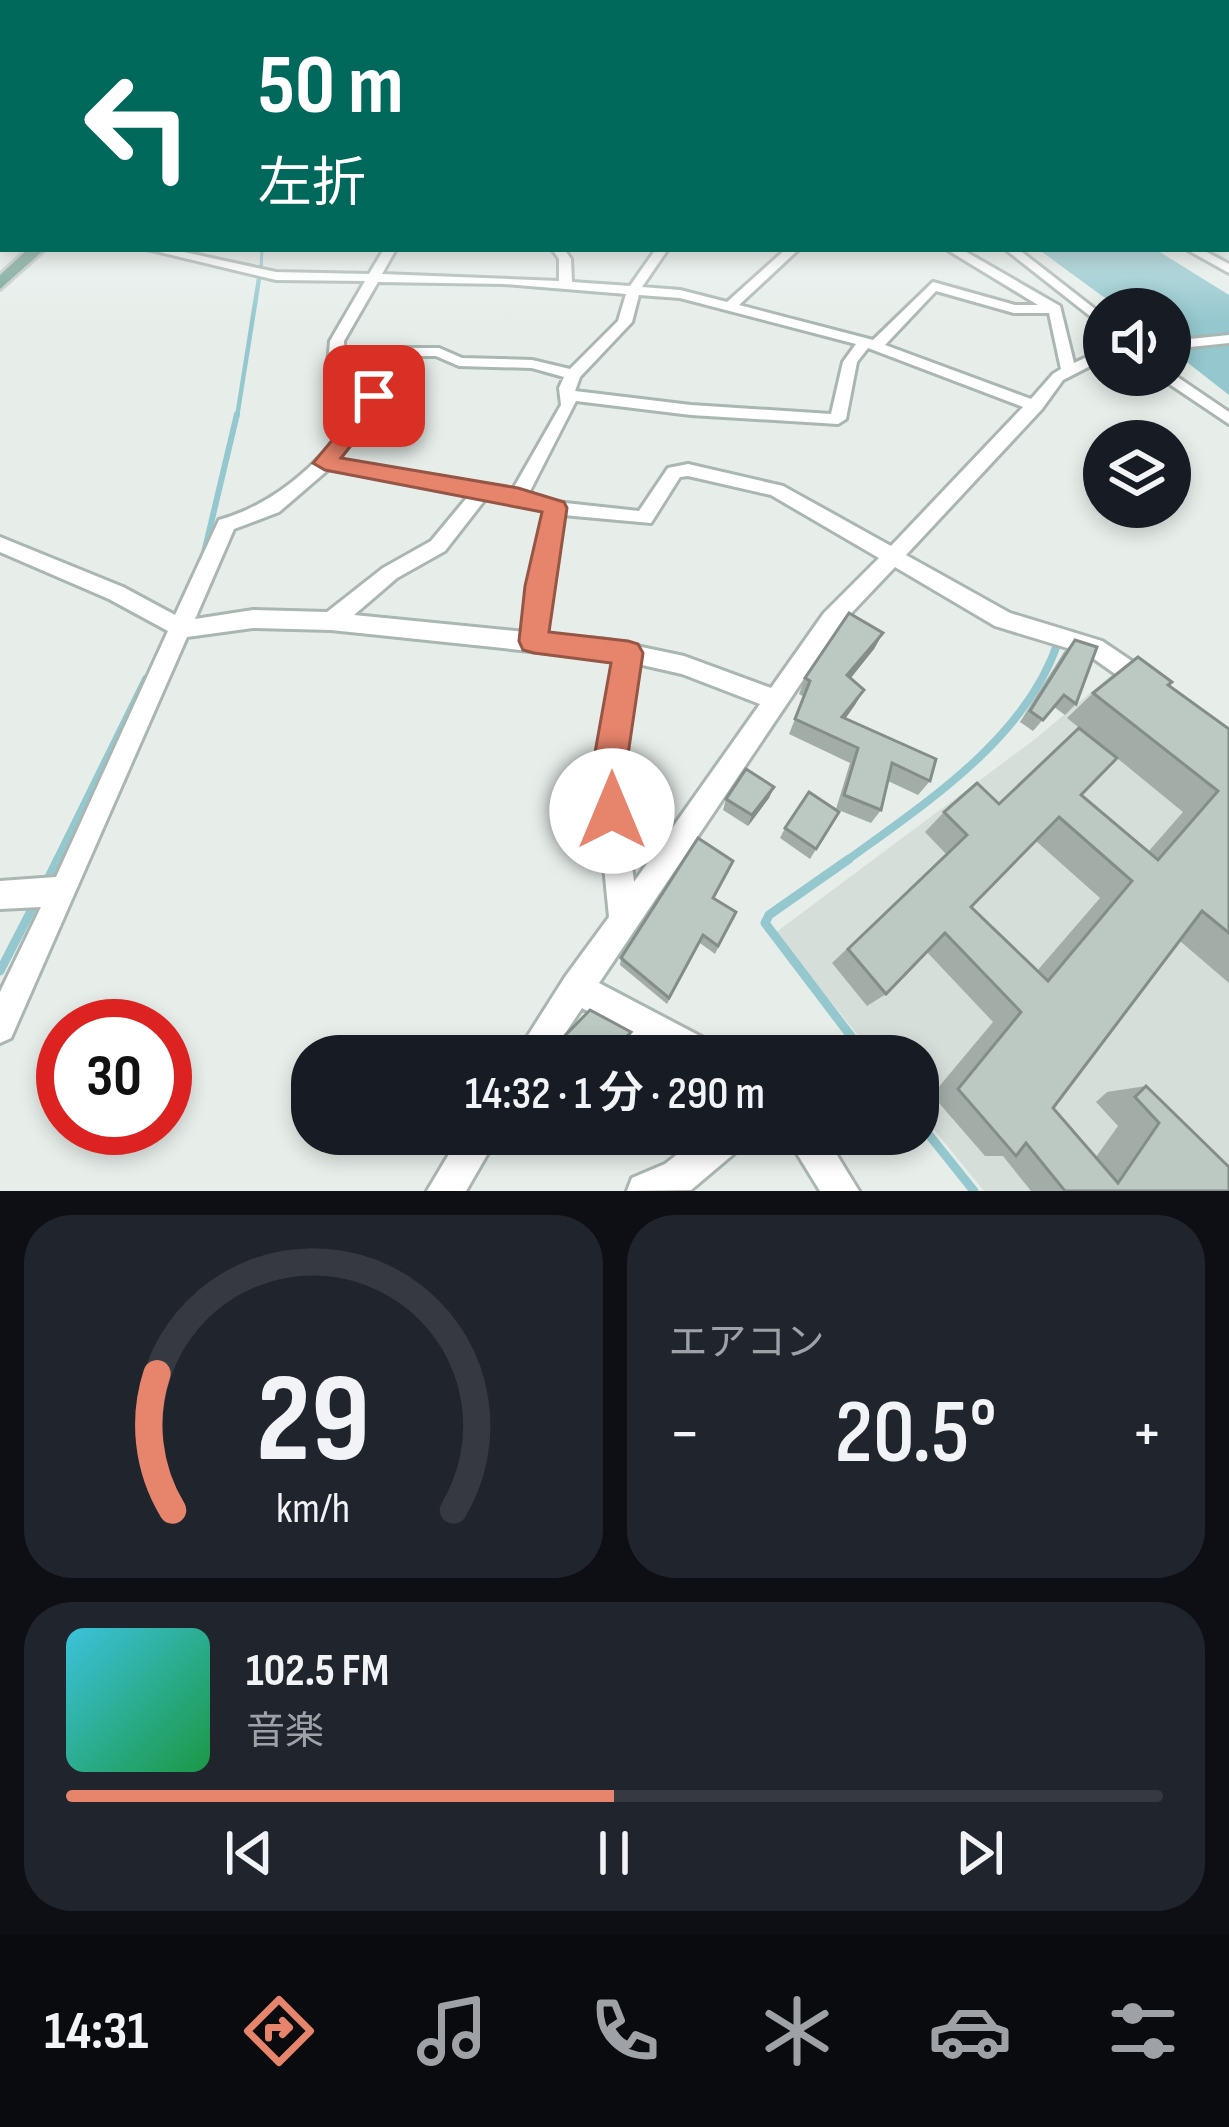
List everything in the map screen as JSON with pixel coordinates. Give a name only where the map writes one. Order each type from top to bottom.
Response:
[{"type":"main road","points":[[0,284],[34,252]]},
{"type":"street","points":[[167,252],[276,276],[566,283],[733,305],[871,344],[1036,406]]},
{"type":"street","points":[[0,1027],[226,525],[279,507],[325,463],[377,400],[334,389],[336,352],[346,321],[377,278],[389,252]]},
{"type":"street","points":[[560,252],[566,283]]},
{"type":"street","points":[[570,395],[567,388],[573,375],[625,322],[634,290],[660,252]]},
{"type":"street","points":[[733,305],[790,252]]},
{"type":"street","points":[[957,252],[1055,309],[1068,368]]},
{"type":"street","points":[[983,252],[1055,283]]},
{"type":"street","points":[[1015,252],[1083,306]]},
{"type":"street","points":[[1198,252],[1229,268]]},
{"type":"street","points":[[570,395],[691,410],[838,419],[850,362],[933,286],[1014,309],[1055,309]]},
{"type":"street","points":[[1191,343],[1229,339]]},
{"type":"street","points":[[336,352],[439,352],[458,362],[532,364],[573,375]]},
{"type":"street","points":[[545,1035],[832,619],[1068,368],[1083,362]]},
{"type":"street","points":[[1191,393],[1229,419]]},
{"type":"street","points":[[518,496],[570,395]]},
{"type":"street","points":[[325,463],[518,496],[555,508],[644,518],[674,472],[688,470],[777,490],[1003,620],[1094,647],[1172,701]]},
{"type":"street","points":[[331,621],[390,573],[438,546],[483,490]]},
{"type":"street","points":[[534,641],[539,586],[555,508]]},
{"type":"street","points":[[0,544],[116,592],[183,629],[253,619],[331,621],[534,641],[684,665],[773,700]]},
{"type":"street","points":[[623,920],[608,775],[628,653]]},
{"type":"street","points":[[0,895],[64,891]]},
{"type":"street","points":[[577,988],[665,1035]]},
{"type":"street","points":[[445,1191],[468,1155]]},
{"type":"street","points":[[645,1191],[678,1177],[705,1155]]},
{"type":"street","points":[[817,1155],[841,1191]]},
{"type":"shaded area","points":[[1114,673],[1229,758],[1229,1191],[984,1191],[939,1136],[939,1035],[858,1035],[775,933],[1035,739]]},
{"type":"water","points":[[1042,252],[1160,252],[1229,295],[1229,395],[1191,365],[1191,288],[1091,288]]},
{"type":"building","points":[[849,613],[883,633],[847,675],[864,690],[842,717],[936,759],[930,781],[892,763],[881,810],[844,795],[858,748],[795,719],[810,681],[805,678]]},
{"type":"building","points":[[1075,640],[1097,647],[1076,704],[1064,695],[1043,720],[1030,711]]},
{"type":"building","points":[[1138,657],[1229,729],[1229,933],[1202,911],[1053,1108],[1118,1183],[1159,1123],[1135,1097],[1146,1086],[1229,1167],[1229,1191],[1065,1191],[1026,1143],[1016,1156],[958,1089],[1021,1012],[945,933],[886,994],[848,949],[967,835],[944,812],[977,783],[999,804],[1079,728],[1117,758],[1081,795],[1158,860],[1218,791],[1093,693]],"holes":[[[1059,817],[1132,881],[1048,981],[971,907]]]},
{"type":"building","points":[[746,769],[774,787],[752,815],[726,799]]},
{"type":"building","points":[[809,792],[839,812],[816,849],[785,828]]},
{"type":"building","points":[[698,838],[733,861],[713,898],[736,912],[718,946],[703,935],[669,998],[621,958]]},
{"type":"building","points":[[590,1010],[631,1032],[628,1035],[566,1035]]},
{"type":"waterway","points":[[261,269],[262,252]]},
{"type":"waterway","points":[[237,417],[261,266]]},
{"type":"waterway","points":[[204,553],[237,414]]},
{"type":"waterway","points":[[845,862],[939,792],[997,739],[1043,677],[1058,642]]},
{"type":"waterway","points":[[56,862],[146,679]]},
{"type":"waterway","points":[[46,883],[58,859]]},
{"type":"waterway","points":[[849,859],[769,915],[765,923],[850,1035]]},
{"type":"waterway","points":[[0,971],[34,905]]},
{"type":"waterway","points":[[939,1147],[974,1191]]},
{"type":"route","points":[[374,396],[377,400],[325,463],[518,496],[555,508],[539,586],[534,641],[628,653],[608,775],[612,811]]}]
